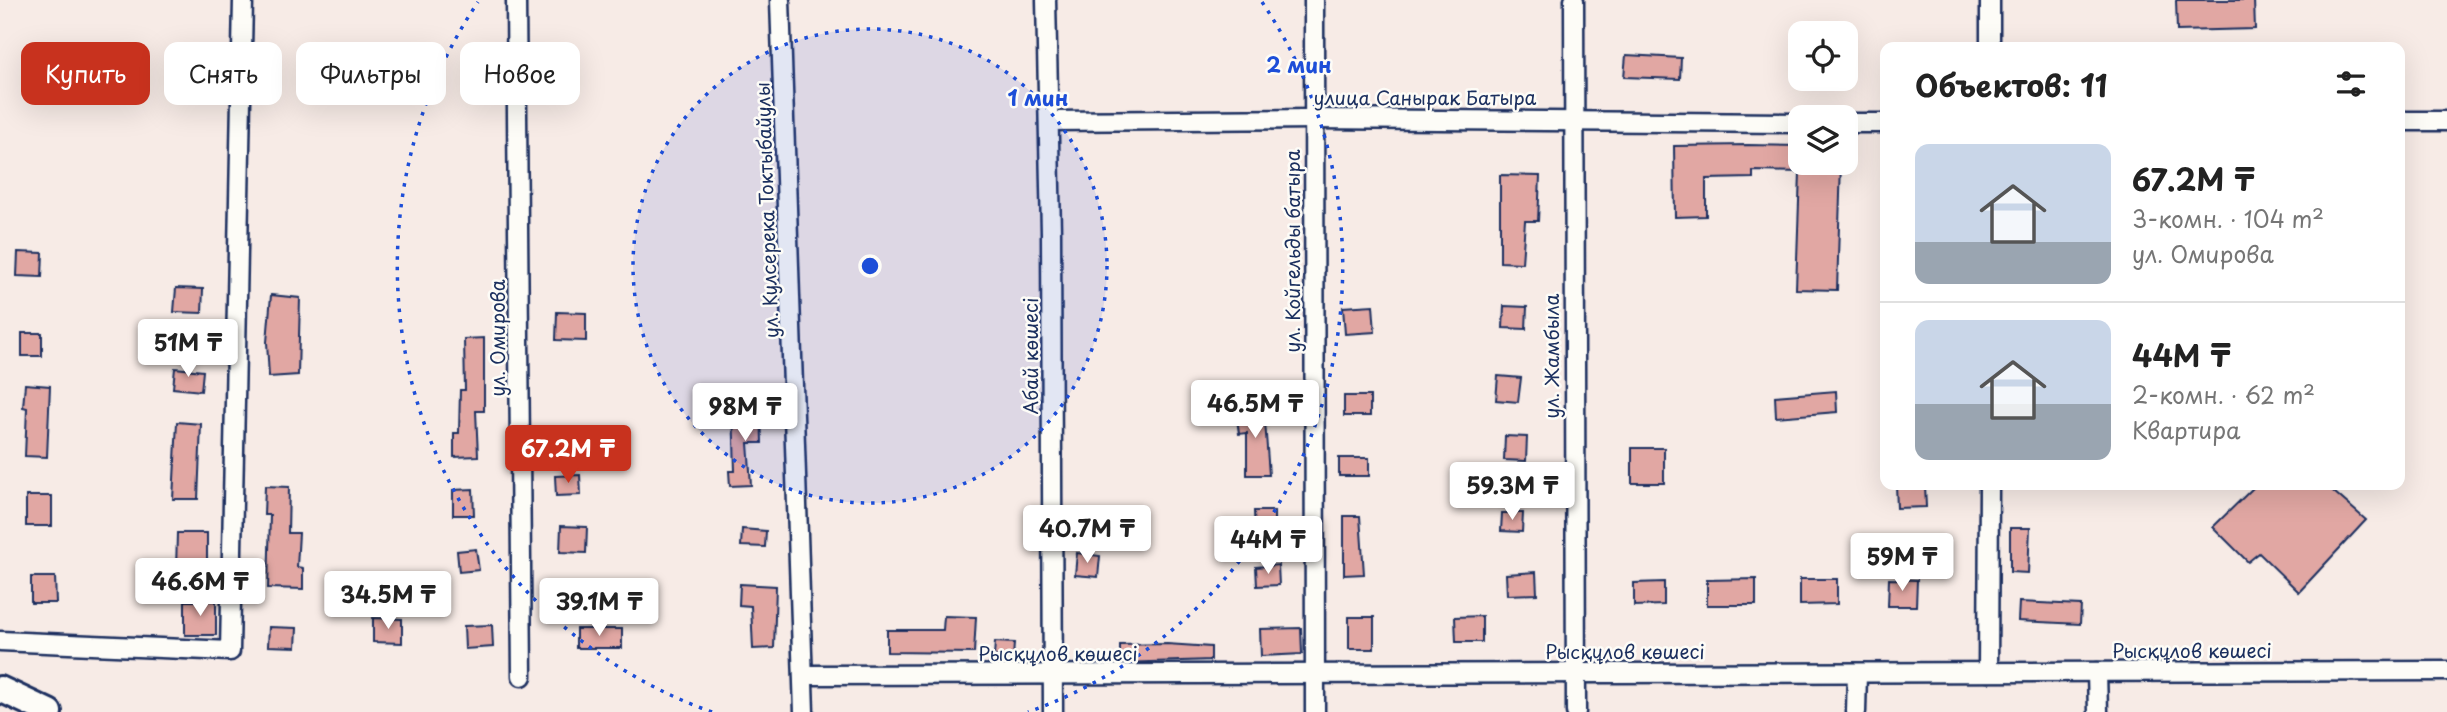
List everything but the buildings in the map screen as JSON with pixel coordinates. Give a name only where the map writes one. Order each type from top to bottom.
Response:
[{"type":"street","points":[[0,641],[230,651],[243,0]]},
{"type":"street","name":"ул. Омирова","points":[[516,0],[522,676]]},
{"type":"street","name":"ул. Кулсерека Токтыбайулы","points":[[780,0],[804,712]]},
{"type":"street","name":"Абай көшесі","points":[[1046,0],[1053,712]]},
{"type":"street","name":"ул. Койгельды батыра","points":[[1314,0],[1315,712]]},
{"type":"street","name":"ул. Жамбыла","points":[[1574,0],[1576,712]]},
{"type":"street","points":[[1990,0],[1990,42]]},
{"type":"street","name":"улица Санырак Батыра","points":[[1049,121],[1313,119],[1788,123]]},
{"type":"street","points":[[2405,121],[2447,121]]},
{"type":"street","points":[[1858,123],[1880,123]]},
{"type":"street","points":[[1988,672],[1989,490]]},
{"type":"street","name":"Рысқұлов көшесі","points":[[804,675],[2447,671]]},
{"type":"street","points":[[2097,672],[2098,712]]},
{"type":"street","points":[[1856,712],[1857,673]]},
{"type":"street","points":[[0,689],[49,712]]}]
